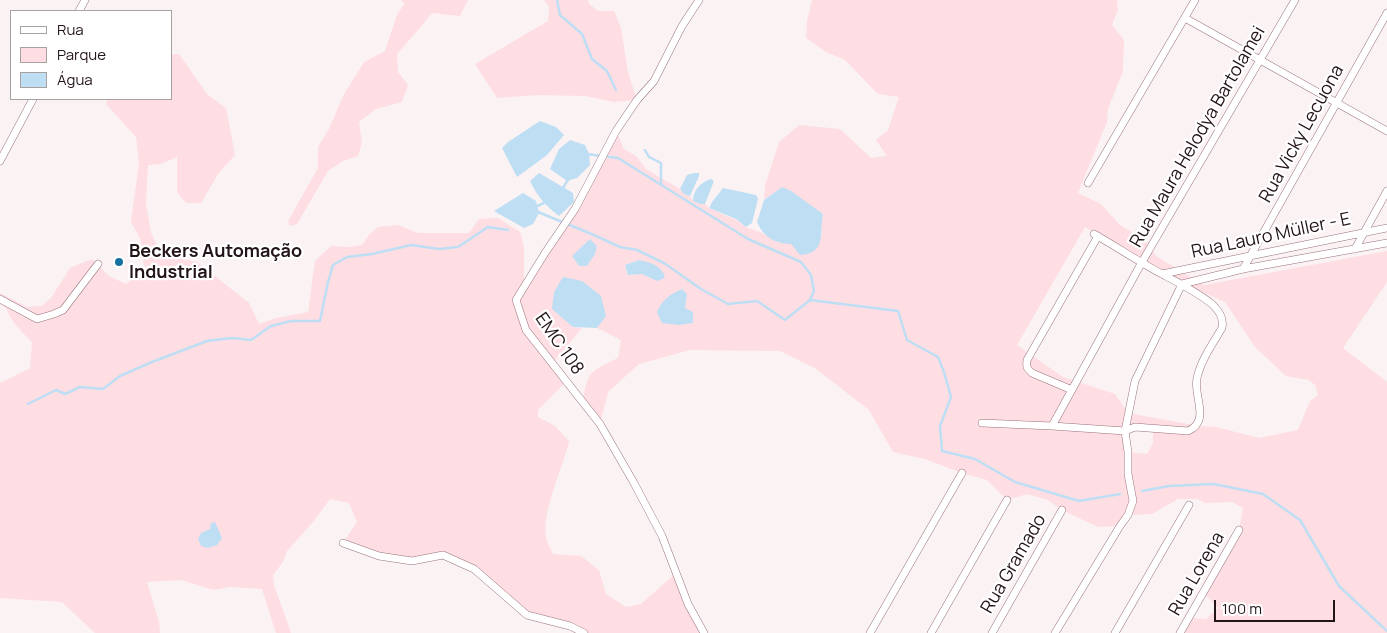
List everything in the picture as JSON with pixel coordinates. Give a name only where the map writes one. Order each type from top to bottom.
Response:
[{"type":"street","name":"EMC 108","points":[[699,0],[682,26],[654,81],[637,100],[616,131],[575,209],[516,300],[526,330],[600,424],[634,483],[662,536],[688,604],[704,633]]},
{"type":"street","points":[[1088,183],[1195,0]]},
{"type":"street","name":"Rua Maura Helodya Bartolamei","points":[[1052,426],[1142,262],[1261,60],[1294,0]]},
{"type":"street","name":"Rua Vicky Lecuona","points":[[1243,269],[1387,14]]},
{"type":"street","points":[[1185,18],[1387,131]]},
{"type":"street","points":[[0,161],[32,100]]},
{"type":"street","points":[[1355,249],[1387,190]]},
{"type":"street","name":"Rua Lauro Müller - E","points":[[1161,274],[1387,228]]},
{"type":"street","points":[[982,423],[1126,431],[1135,427],[1188,431],[1194,428],[1200,417],[1196,379],[1201,364],[1222,328],[1224,321],[1213,305],[1182,284],[1161,274],[1096,235],[1026,364],[1032,373],[1072,390]]},
{"type":"street","name":"Rua Lauro Müller - E","points":[[1182,284],[1243,269],[1387,243]]},
{"type":"street","points":[[0,299],[37,319],[54,314],[63,310],[98,264]]},
{"type":"street","points":[[1056,633],[1128,515],[1133,501],[1128,474],[1126,431],[1135,381],[1182,284]]},
{"type":"street","points":[[870,633],[962,473]]},
{"type":"street","points":[[931,633],[1008,500]]},
{"type":"street","points":[[1115,633],[1189,505]]},
{"type":"street","name":"Rua Gramado","points":[[992,633],[1062,510]]},
{"type":"street","name":"Rua Lorena","points":[[1180,633],[1239,530]]},
{"type":"street","points":[[343,543],[379,556],[412,561],[443,555],[474,569],[527,615],[570,626],[584,633]]},
{"type":"green space","points":[[401,0],[468,0],[460,16],[432,13],[397,54],[398,72],[408,85],[402,102],[376,109],[359,122],[362,142],[358,156],[343,161],[328,171],[297,224],[290,226],[288,221],[318,168],[318,147],[329,129],[343,96],[364,62],[385,51],[397,15],[405,3]]},
{"type":"green space","points":[[544,0],[588,0],[589,4],[598,11],[614,11],[621,28],[628,72],[637,100],[614,102],[585,96],[538,95],[497,98],[475,64],[548,21],[549,7]]},
{"type":"green space","points":[[812,0],[1117,0],[1118,9],[1112,25],[1124,40],[1123,71],[1108,109],[1107,122],[1078,193],[1101,204],[1120,225],[1146,241],[1156,256],[1204,285],[1387,251],[1387,282],[1343,348],[1387,382],[1387,633],[1180,633],[1189,618],[1206,619],[1218,608],[1203,592],[1239,530],[1243,508],[1232,502],[1205,503],[1198,499],[1178,499],[1152,514],[1128,515],[1120,526],[1098,527],[1062,510],[1048,500],[1027,494],[1007,500],[987,480],[925,459],[893,452],[869,410],[816,369],[780,351],[690,350],[639,364],[608,392],[600,424],[583,403],[588,379],[596,370],[618,358],[621,340],[597,328],[605,316],[573,327],[582,328],[552,364],[566,382],[538,410],[538,417],[555,426],[569,441],[547,514],[547,541],[553,554],[581,556],[599,570],[606,594],[626,607],[641,604],[676,573],[704,633],[584,633],[527,615],[474,569],[443,555],[412,561],[379,556],[343,543],[357,522],[349,503],[330,499],[313,522],[287,551],[283,562],[273,575],[274,585],[291,633],[276,633],[262,589],[231,587],[213,590],[181,580],[147,582],[159,622],[160,633],[95,633],[62,602],[0,598],[0,383],[30,368],[32,342],[14,322],[6,308],[0,304],[0,293],[27,307],[41,306],[51,298],[70,268],[92,259],[109,276],[126,284],[145,268],[141,251],[141,240],[131,222],[139,163],[136,137],[106,104],[107,100],[172,100],[172,54],[179,54],[207,94],[226,108],[235,155],[218,174],[201,203],[186,203],[177,192],[177,157],[161,164],[148,165],[146,203],[151,233],[162,255],[197,262],[249,303],[259,324],[276,318],[308,312],[315,261],[331,246],[350,247],[362,245],[378,227],[398,225],[418,233],[469,233],[479,219],[498,218],[520,232],[524,247],[524,287],[575,209],[616,131],[624,149],[636,156],[646,169],[680,189],[696,203],[705,204],[709,208],[779,243],[822,235],[821,224],[823,214],[782,187],[764,200],[765,186],[779,142],[799,125],[840,129],[871,158],[887,156],[876,140],[888,130],[899,97],[878,94],[845,60],[826,52],[806,38],[807,21]],"holes":[[[1085,227],[1171,278],[1225,302],[1255,347],[1286,376],[1309,380],[1315,385],[1318,395],[1310,401],[1298,430],[1259,438],[1216,427],[1199,426],[1128,413],[1115,394],[1063,377],[1017,345]],[[639,260],[657,281],[642,274],[628,275],[625,265]],[[1126,424],[1144,425],[1153,429],[1153,443],[1147,454],[1128,452]]]},
{"type":"water","points":[[540,121],[556,127],[564,135],[547,155],[517,177],[502,148]]},
{"type":"water","points":[[570,140],[585,145],[589,154],[590,165],[577,178],[567,181],[550,169],[559,149]]},
{"type":"water","points":[[539,173],[573,193],[574,202],[559,216],[542,200],[530,181]]},
{"type":"water","points":[[699,173],[699,176],[690,196],[684,194],[680,189],[687,175]]},
{"type":"water","points":[[711,179],[714,181],[705,204],[693,201],[694,193],[698,187]]},
{"type":"water","points":[[782,187],[791,191],[823,214],[820,241],[814,251],[800,255],[791,244],[774,241],[766,235],[757,222],[764,200]]},
{"type":"water","points":[[723,188],[756,195],[758,199],[752,223],[746,227],[736,219],[709,208]]},
{"type":"water","points":[[523,193],[536,201],[539,213],[533,224],[524,228],[494,211]]},
{"type":"water","points":[[590,239],[597,246],[595,254],[587,266],[579,266],[572,256]]},
{"type":"water","points":[[639,260],[659,267],[665,278],[657,281],[642,274],[628,275],[625,265]]},
{"type":"water","points":[[563,277],[582,281],[601,296],[606,316],[597,328],[573,327],[552,309],[554,292]]},
{"type":"water","points":[[682,289],[687,294],[685,308],[693,312],[693,323],[679,325],[662,323],[657,312],[661,304]]},
{"type":"water","points":[[215,522],[222,538],[217,545],[208,548],[201,546],[198,539],[201,533],[210,529],[211,523]]},
{"type":"waterway","points":[[557,0],[560,15],[582,34],[592,59],[607,71],[616,90]]},
{"type":"waterway","points":[[645,150],[649,157],[661,163],[661,185]]},
{"type":"waterway","points":[[586,154],[618,158],[748,239],[801,262],[811,275],[814,291],[810,300]]},
{"type":"waterway","points":[[563,188],[569,178]]},
{"type":"waterway","points":[[535,207],[546,202]]},
{"type":"waterway","points":[[538,212],[620,247],[637,250],[664,263],[701,289],[728,304],[757,301],[785,320],[810,300],[898,311],[907,340],[938,357],[944,372],[951,397],[940,426],[942,451],[975,459],[1015,482],[1079,501],[1120,494]]},
{"type":"waterway","points":[[28,404],[56,390],[65,394],[80,387],[103,389],[120,376],[207,341],[232,338],[251,340],[271,326],[291,321],[320,321],[333,265],[347,257],[372,254],[411,245],[439,249],[458,247],[488,227],[508,230]]},
{"type":"waterway","points":[[1142,491],[1169,486],[1214,484],[1263,494],[1300,520],[1339,586],[1387,631]]},
{"type":"place","name":"Beckers Automação Industrial","points":[[119,262]]}]
